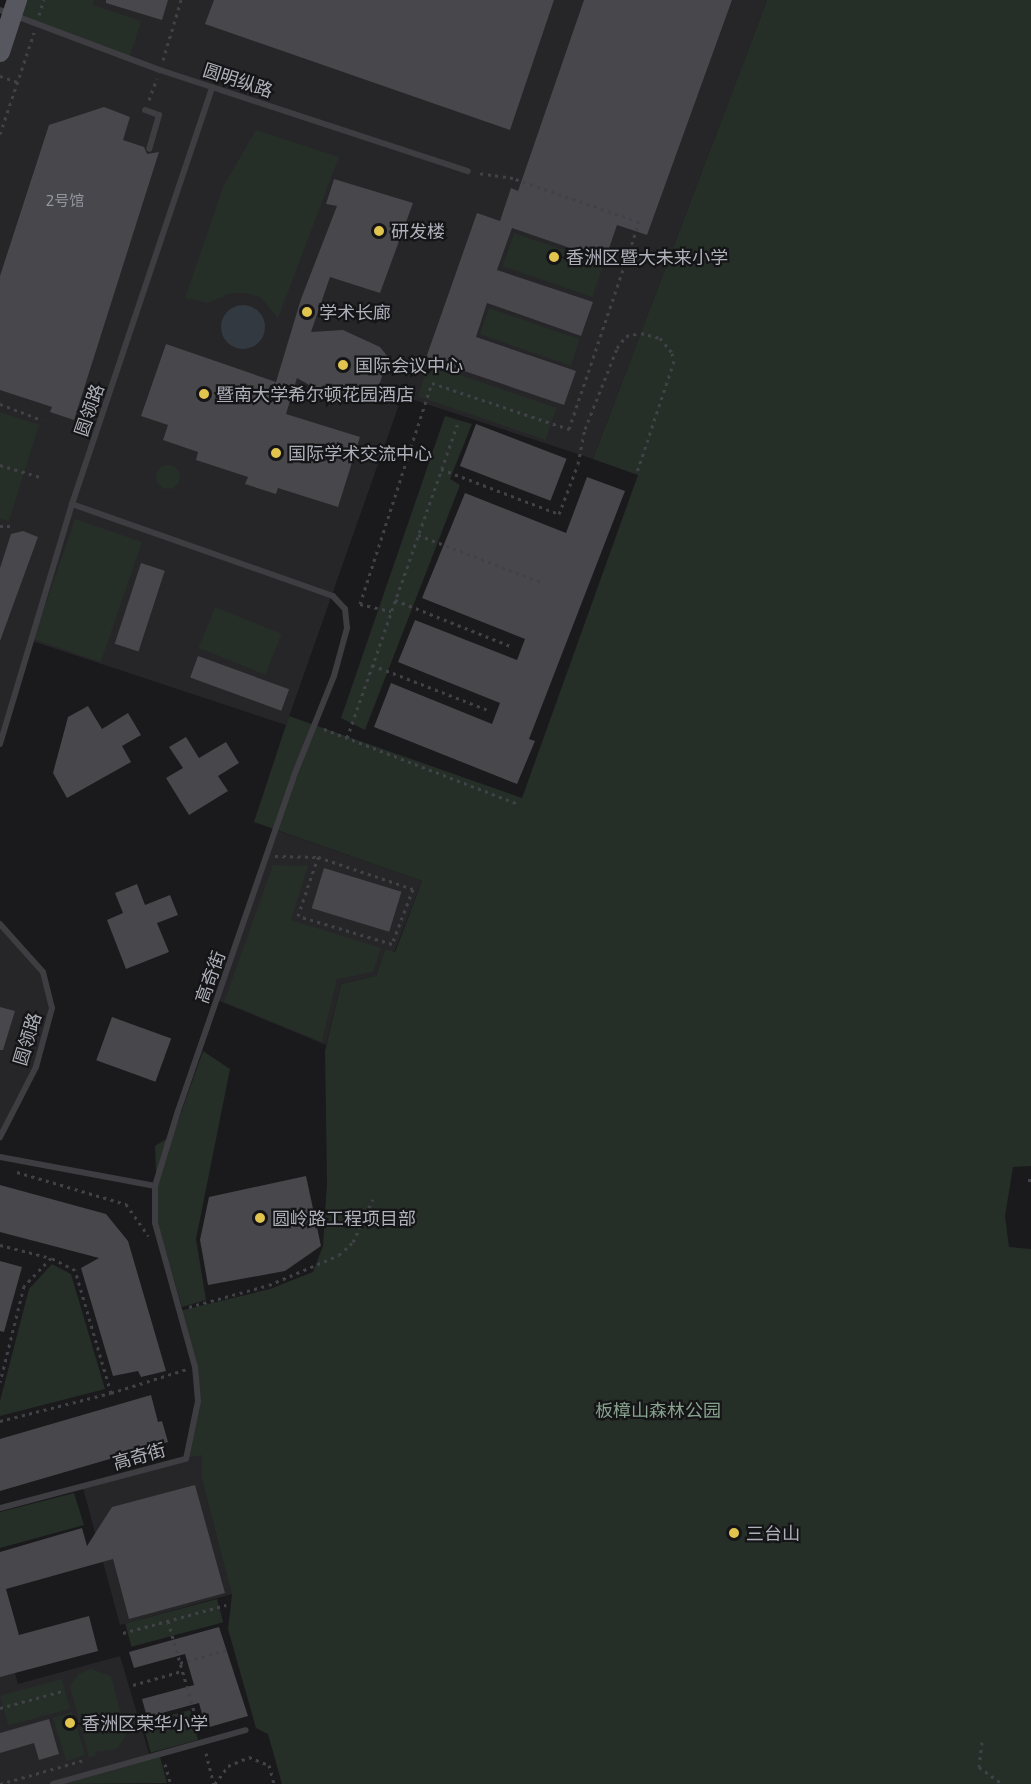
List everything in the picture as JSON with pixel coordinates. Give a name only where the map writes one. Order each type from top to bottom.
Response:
[{"type":"main road","points":[[0,52],[10,8]]},
{"type":"lane","name":"圆明纵路","points":[[10,8],[36,26],[160,70],[468,171]]},
{"type":"lane","name":"圆领路","points":[[0,744],[72,504],[212,87]]},
{"type":"lane","points":[[145,110],[159,115],[149,148]]},
{"type":"lane","points":[[72,504],[333,596],[345,609]]},
{"type":"lane","name":"高奇街","points":[[0,1509],[186,1459],[198,1401],[195,1367],[155,1223],[155,1186],[347,628],[345,609]]},
{"type":"lane","name":"圆领路","points":[[0,924],[43,972],[52,1008],[36,1067],[0,1137]]},
{"type":"lane","points":[[0,1157],[155,1186]]},
{"type":"lane","points":[[53,1784],[246,1730]]},
{"type":"path","points":[[0,134],[44,0]]},
{"type":"path","points":[[145,110],[160,70],[181,0]]},
{"type":"path","points":[[0,75],[18,82]]},
{"type":"path","points":[[360,604],[432,383],[569,429],[639,222],[513,178],[468,171]]},
{"type":"path","points":[[441,469],[560,514],[578,464],[585,429],[617,348],[626,336],[641,333],[660,338],[672,353],[674,362],[638,472]]},
{"type":"path","points":[[0,404],[42,420]]},
{"type":"path","points":[[347,738],[457,425]]},
{"type":"path","points":[[0,465],[43,478]]},
{"type":"path","points":[[0,526],[10,526]]},
{"type":"path","points":[[418,535],[541,582]]},
{"type":"path","points":[[395,600],[513,647]]},
{"type":"path","points":[[345,609],[360,604],[391,611]]},
{"type":"path","points":[[372,665],[488,710]]},
{"type":"path","points":[[314,725],[518,804]]},
{"type":"path","points":[[267,856],[318,857],[413,889],[392,944],[298,916],[318,857]]},
{"type":"path","points":[[11,1170],[126,1204],[145,1233],[161,1246]]},
{"type":"path","points":[[179,1310],[269,1285],[339,1255],[353,1242],[373,1199]]},
{"type":"path","points":[[0,1245],[51,1258],[75,1270],[111,1392]]},
{"type":"path","points":[[0,1382],[24,1286],[51,1258]]},
{"type":"path","points":[[0,1421],[195,1367]]},
{"type":"path","points":[[123,1634],[226,1605]]},
{"type":"path","points":[[168,1621],[214,1784]]},
{"type":"path","points":[[180,1663],[230,1648]]},
{"type":"path","points":[[134,1685],[182,1671]]},
{"type":"path","points":[[0,1708],[62,1691]]},
{"type":"path","points":[[982,1742],[979,1767],[1002,1784]]},
{"type":"path","points":[[162,1754],[170,1781]]},
{"type":"path","points":[[214,1784],[228,1766],[249,1757],[269,1765],[274,1784]]},
{"type":"path","points":[[0,1784],[84,1760]]},
{"type":"shaded area","points":[[17,0],[767,0],[593,459],[402,396],[286,725],[32,641],[0,743],[0,53]]},
{"type":"shaded area","points":[[243,305],[258,312],[265,327],[258,342],[243,349],[228,342],[221,327],[228,312]]},
{"type":"shaded area","points":[[276,830],[422,881],[394,952],[385,949],[376,976],[341,984],[326,1045],[217,1000]]},
{"type":"shaded area","points":[[0,924],[43,972],[51,1008],[36,1067],[0,1137]]},
{"type":"shaded area","points":[[202,1454],[202,1480],[232,1594],[120,1625],[83,1488]]},
{"type":"shaded area","name":"香洲区荣华小学","points":[[0,1621],[18,1684],[120,1656],[150,1757],[53,1784],[0,1784]]},
{"type":"green space","points":[[21,0],[94,0],[93,5],[141,21],[130,56],[17,14]]},
{"type":"green space","name":"板樟山森林公园","points":[[767,0],[1031,0],[1031,1166],[1013,1167],[1005,1216],[1009,1247],[1031,1249],[1031,1784],[282,1784],[268,1734],[256,1728],[228,1629],[232,1595],[202,1480],[202,1455],[186,1458],[198,1400],[195,1367],[179,1311],[270,1289],[313,1272],[323,1246],[327,1183],[325,1051],[341,984],[376,976],[385,949],[395,952],[422,881],[254,822],[289,716],[522,798],[638,475],[593,459]]},
{"type":"green space","points":[[256,130],[339,157],[278,318],[260,297],[245,293],[231,293],[208,303],[185,298],[223,187]]},
{"type":"green space","points":[[514,233],[604,264],[592,297],[503,266]]},
{"type":"green space","points":[[489,308],[580,339],[571,366],[480,334]]},
{"type":"green space","points":[[429,364],[557,408],[546,440],[418,396]]},
{"type":"green space","points":[[0,412],[39,425],[9,521],[0,519]]},
{"type":"green space","points":[[445,416],[472,424],[450,479],[460,485],[365,730],[341,718]]},
{"type":"green space","points":[[168,465],[176,469],[180,477],[176,485],[168,489],[160,485],[156,477],[160,469]]},
{"type":"green space","points":[[75,519],[142,542],[101,662],[34,639]]},
{"type":"green space","points":[[215,607],[282,634],[265,675],[199,648]]},
{"type":"green space","points":[[273,865],[308,866],[291,920],[381,948],[373,972],[337,979],[322,1042],[224,1002]]},
{"type":"green space","points":[[203,1051],[230,1069],[196,1239],[206,1300],[182,1307],[158,1224],[155,1146],[173,1135]]},
{"type":"green space","points":[[52,1264],[71,1274],[105,1389],[0,1416],[0,1401],[29,1289]]},
{"type":"green space","points":[[74,1493],[84,1525],[0,1548],[0,1512]]},
{"type":"green space","points":[[217,1599],[223,1622],[131,1647],[125,1624]]},
{"type":"green space","points":[[91,1669],[111,1676],[126,1735],[117,1749],[95,1752],[96,1756],[89,1757],[70,1686],[78,1674]]},
{"type":"green space","points":[[62,1679],[70,1709],[8,1726],[0,1696]]},
{"type":"green space","points":[[190,1710],[198,1740],[151,1753],[143,1723]]},
{"type":"green space","points":[[72,1712],[85,1755],[66,1761],[53,1718]]},
{"type":"green space","points":[[160,1757],[167,1783],[64,1784]]},
{"type":"building","points":[[106,0],[168,0],[162,20],[106,3]]},
{"type":"building","points":[[214,0],[554,0],[510,130],[205,24]]},
{"type":"building","points":[[584,0],[732,0],[647,235],[617,225],[605,260],[512,228],[497,270],[593,302],[581,336],[487,303],[476,337],[576,371],[564,405],[426,358],[477,213],[500,221],[511,188],[518,191]]},
{"type":"building","points":[[104,107],[130,117],[123,140],[144,147],[147,154],[159,152],[74,420],[50,412],[52,407],[0,390],[0,276],[49,125]]},
{"type":"building","points":[[334,179],[413,203],[380,293],[330,277],[311,332],[343,330],[380,347],[388,357],[376,396],[363,401],[335,400],[297,378],[286,414],[360,437],[338,507],[278,488],[276,494],[245,484],[248,477],[196,460],[198,452],[163,440],[168,425],[141,416],[166,344],[276,382],[301,299],[337,206],[326,204]]},
{"type":"building","points":[[476,424],[567,459],[550,501],[460,466]]},
{"type":"building","points":[[587,477],[625,491],[529,739],[535,741],[517,784],[374,727],[391,683],[492,724],[500,703],[398,662],[415,620],[517,660],[525,639],[422,598],[465,493],[566,533]]},
{"type":"building","points":[[23,531],[38,537],[0,641],[0,568],[11,534]]},
{"type":"building","points":[[141,563],[165,571],[139,652],[115,644]]},
{"type":"building","points":[[198,656],[289,689],[281,711],[190,678]]},
{"type":"building","points":[[88,706],[102,729],[128,713],[141,735],[122,746],[131,762],[67,798],[53,773],[68,717]]},
{"type":"building","points":[[186,737],[199,758],[226,742],[239,763],[218,776],[228,791],[189,815],[166,778],[183,768],[169,747]]},
{"type":"building","points":[[324,868],[401,892],[389,932],[312,908]]},
{"type":"building","points":[[137,884],[145,905],[170,895],[178,915],[157,923],[169,952],[126,969],[107,920],[123,913],[115,893]]},
{"type":"building","points":[[0,1007],[15,1011],[3,1050],[0,1050]]},
{"type":"building","points":[[112,1017],[171,1039],[155,1082],[96,1060]]},
{"type":"building","name":"圆岭路工程项目部","points":[[306,1176],[321,1246],[285,1271],[208,1285],[200,1240],[209,1197]]},
{"type":"building","points":[[0,1185],[106,1214],[128,1241],[166,1371],[141,1377],[138,1371],[113,1376],[81,1268],[99,1258],[0,1232]]},
{"type":"building","points":[[0,1261],[22,1267],[4,1332],[0,1331]]},
{"type":"building","points":[[151,1395],[158,1422],[162,1421],[168,1442],[0,1491],[0,1439]]},
{"type":"building","points":[[195,1485],[225,1593],[129,1619],[113,1559],[6,1589],[19,1635],[89,1616],[98,1651],[0,1677],[0,1552],[82,1528],[87,1546],[112,1507]]},
{"type":"building","points":[[219,1627],[248,1716],[206,1728],[199,1703],[147,1717],[142,1699],[194,1685],[185,1654],[134,1668],[129,1652]]},
{"type":"building","points":[[49,1719],[59,1754],[39,1760],[34,1743],[0,1753],[0,1733]]},
{"type":"place","name":"研发楼","points":[[379,231]]},
{"type":"place","name":"香洲区暨大未来小学","points":[[554,257]]},
{"type":"place","name":"学术长廊","points":[[307,312]]},
{"type":"place","name":"国际会议中心","points":[[343,365]]},
{"type":"place","name":"暨南大学希尔顿花园酒店","points":[[204,394]]},
{"type":"place","name":"国际学术交流中心","points":[[276,453]]},
{"type":"place","name":"圆岭路工程项目部","points":[[260,1218]]},
{"type":"place","name":"三台山","points":[[734,1533]]},
{"type":"place","name":"香洲区荣华小学","points":[[70,1723]]}]
